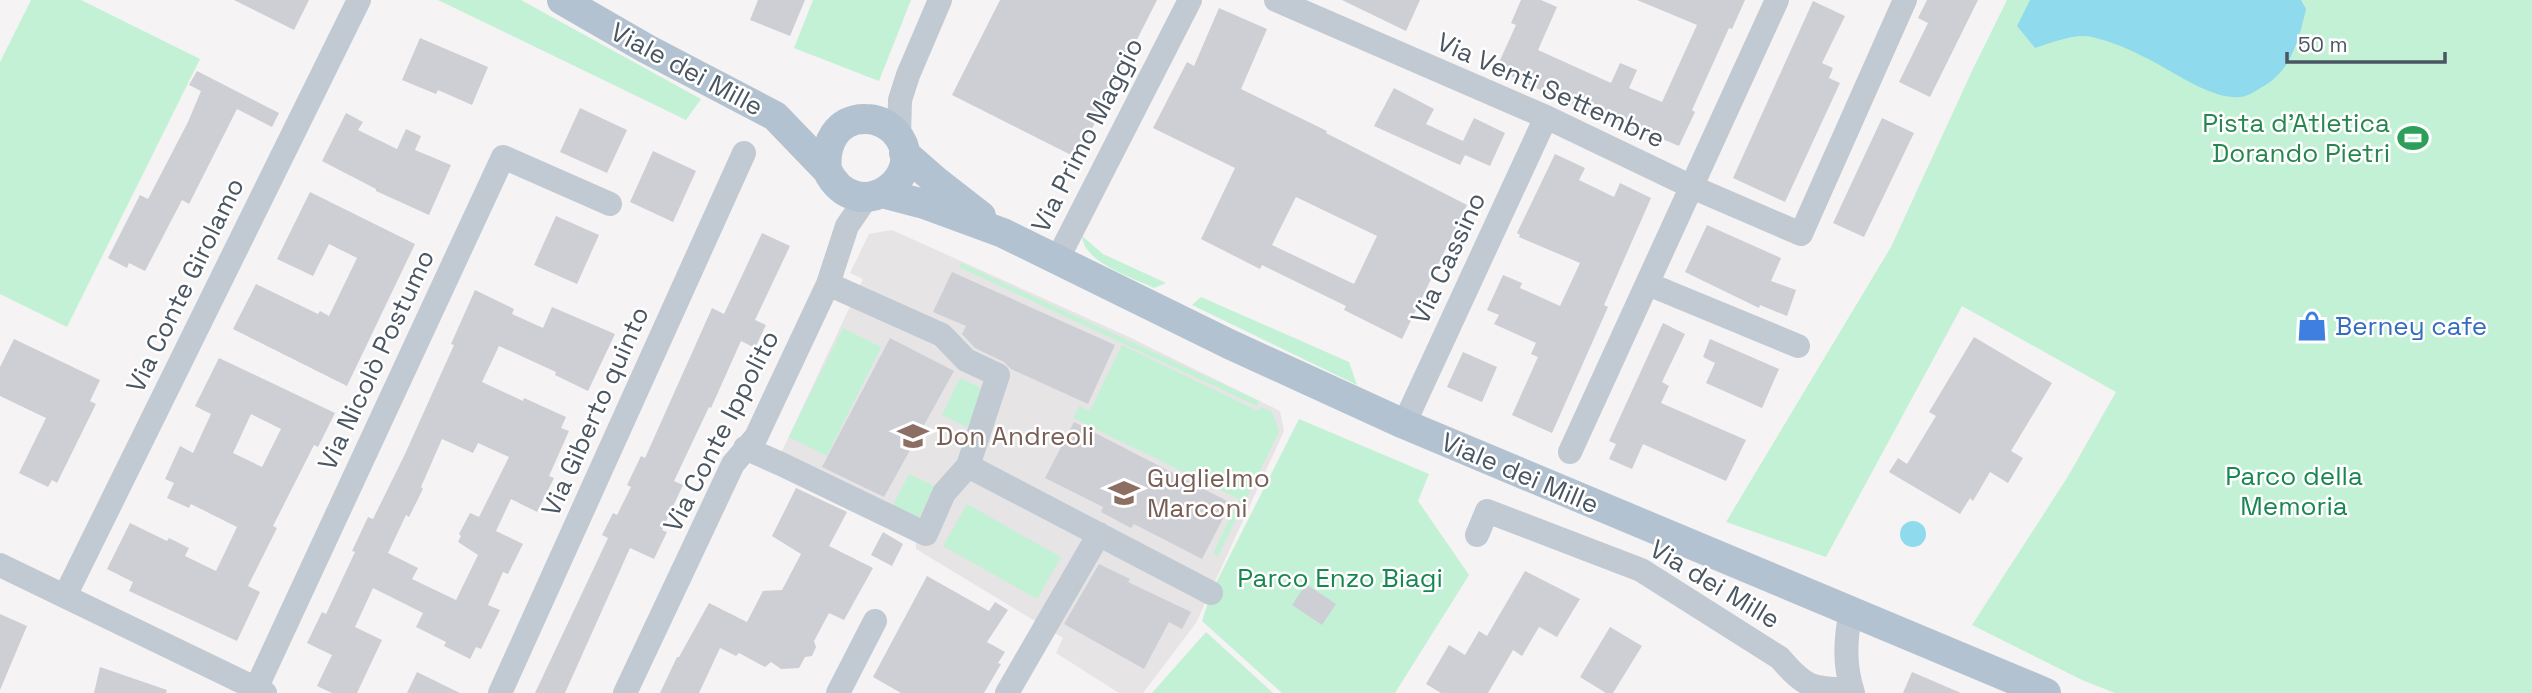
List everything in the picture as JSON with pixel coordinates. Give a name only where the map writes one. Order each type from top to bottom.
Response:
[{"type":"main road","name":"Viale dei Mille","points":[[562,0],[658,55],[775,116],[827,170],[833,181],[852,195],[874,195],[924,204],[1003,233],[1228,344],[1404,425],[2046,693]]},
{"type":"main road","name":"Viale dei Mille","points":[[775,116],[881,121],[936,181],[1003,233]]},
{"type":"main road","points":[[827,170],[825,156],[828,143],[835,132],[857,121]]},
{"type":"main road","points":[[874,195],[892,187],[900,176],[904,165],[902,145]]},
{"type":"street","name":"Via Conte Girolamo","points":[[65,596],[359,0]]},
{"type":"street","points":[[902,145],[900,100],[940,0]]},
{"type":"street","name":"Via Primo Maggio","points":[[1057,260],[1190,0]]},
{"type":"street","name":"Via Venti Settembre","points":[[1276,0],[1546,117],[1692,187],[1801,233],[1905,0]]},
{"type":"street","points":[[1570,452],[1777,0]]},
{"type":"street","points":[[857,121],[893,97],[908,75]]},
{"type":"street","name":"Via Cassino","points":[[1404,425],[1546,117]]},
{"type":"street","name":"Via Giberto quinto","points":[[499,693],[744,153]]},
{"type":"street","name":"Via Nicolò Postumo","points":[[259,692],[503,157],[610,204]]},
{"type":"street","name":"Via Conte Ippolito","points":[[625,693],[733,464],[756,437],[828,284],[847,226],[874,195]]},
{"type":"street","points":[[745,449],[777,461],[926,534],[944,494],[968,466],[998,375],[966,360],[942,335],[828,284]]},
{"type":"street","points":[[1648,284],[1798,345]]},
{"type":"street","points":[[968,466],[1211,593]]},
{"type":"street","name":"Via dei Mille","points":[[1477,536],[1487,511],[1641,570],[1780,659],[1795,676],[1820,690],[1852,691]]},
{"type":"street","points":[[1007,693],[1099,534]]},
{"type":"street","points":[[0,565],[259,692]]},
{"type":"street","points":[[1852,611],[1845,656],[1852,691]]},
{"type":"street","points":[[838,693],[875,621]]},
{"type":"shaded area","points":[[892,230],[1127,336],[1280,411],[1284,431],[1196,623],[1143,693],[1119,693],[1056,653],[1063,638],[916,549],[916,540],[781,453],[863,279],[850,273],[869,234]]},
{"type":"green space","points":[[31,0],[81,0],[200,59],[67,327],[0,294],[0,62]]},
{"type":"green space","points":[[438,0],[521,0],[701,99],[686,120]]},
{"type":"green space","points":[[813,0],[911,0],[879,81],[794,48]]},
{"type":"green space","name":"Parco della Memoria","points":[[2007,0],[2532,0],[2532,693],[2115,693],[2082,680],[1972,625],[2067,478],[2116,392],[1962,306],[1826,557],[1726,522],[1891,247]]},
{"type":"green space","points":[[1082,236],[1103,254],[1166,283],[1154,288],[1110,268],[1091,254]]},
{"type":"green space","points":[[961,263],[1259,401],[1257,406],[959,267]]},
{"type":"green space","points":[[1201,297],[1349,362],[1357,385],[1192,305]]},
{"type":"green space","points":[[843,328],[881,347],[827,456],[789,437]]},
{"type":"green space","points":[[1122,345],[1258,411],[1261,407],[1272,412],[1279,432],[1218,556],[1213,554],[1239,499],[1073,418],[1079,406],[1090,411]]},
{"type":"green space","points":[[960,378],[985,390],[967,427],[942,415]]},
{"type":"green space","name":"Parco Enzo Biagi","points":[[1299,419],[1429,474],[1418,501],[1469,575],[1395,693],[1282,693],[1202,621],[1211,593]]},
{"type":"green space","points":[[909,474],[934,486],[916,524],[890,511]]},
{"type":"green space","points":[[967,504],[1061,557],[1037,599],[943,546]]},
{"type":"green space","points":[[1206,632],[1273,693],[1152,693]]},
{"type":"water","points":[[2030,0],[2301,0],[2306,9],[2293,52],[2274,79],[2250,94],[2228,97],[2203,89],[2130,50],[2092,37],[2071,37],[2035,48],[2017,26]]},
{"type":"water","points":[[1913,521],[1922,525],[1926,534],[1922,543],[1913,547],[1904,543],[1900,534],[1904,525]]},
{"type":"building","points":[[234,0],[309,0],[294,30]]},
{"type":"building","points":[[758,0],[805,0],[790,36],[750,20]]},
{"type":"building","points":[[1000,0],[1157,0],[1077,158],[952,95]]},
{"type":"building","points":[[1342,0],[1420,0],[1406,31]]},
{"type":"building","points":[[1521,0],[1541,0],[1557,7],[1538,50],[1611,83],[1620,63],[1637,70],[1629,88],[1662,102],[1697,25],[1637,0],[1745,0],[1732,29],[1729,28],[1679,146],[1614,121],[1613,124],[1496,69],[1516,25],[1511,23]]},
{"type":"building","points":[[1927,0],[1978,0],[1930,97],[1899,82],[1928,23],[1918,18]]},
{"type":"building","points":[[1813,1],[1845,16],[1822,63],[1833,68],[1829,78],[1840,83],[1785,202],[1733,178]]},
{"type":"building","points":[[1219,8],[1267,29],[1241,89],[1467,205],[1402,339],[1344,310],[1346,306],[1262,265],[1260,269],[1201,239],[1235,168],[1153,128],[1187,62],[1194,66]],"holes":[[[1296,197],[1377,236],[1354,284],[1272,245]]]},
{"type":"building","points":[[420,38],[488,67],[472,105],[438,90],[436,94],[402,80]]},
{"type":"building","points":[[197,71],[279,113],[272,127],[237,109],[189,204],[182,200],[145,271],[129,263],[127,268],[108,258],[140,195],[148,199],[188,122],[201,91],[189,85]]},
{"type":"building","points":[[1394,88],[1434,109],[1426,124],[1463,141],[1474,118],[1505,133],[1490,166],[1465,155],[1460,165],[1374,126]]},
{"type":"building","points":[[580,108],[627,130],[607,173],[560,152]]},
{"type":"building","points":[[346,113],[363,122],[358,130],[397,149],[406,129],[421,136],[415,150],[451,165],[429,215],[376,191],[322,161]]},
{"type":"building","points":[[1882,118],[1914,133],[1864,237],[1833,223]]},
{"type":"building","points":[[653,151],[696,171],[673,222],[630,202]]},
{"type":"building","points":[[1555,154],[1585,168],[1579,180],[1614,197],[1620,183],[1651,198],[1604,305],[1608,307],[1552,433],[1512,415],[1538,357],[1531,354],[1536,343],[1494,324],[1499,315],[1487,310],[1503,275],[1522,283],[1520,288],[1560,306],[1580,263],[1519,237],[1517,233]]},
{"type":"building","points":[[310,192],[415,244],[347,386],[233,329],[256,284],[318,314],[320,311],[329,316],[357,258],[329,244],[313,276],[277,259]]},
{"type":"building","points":[[556,216],[599,235],[577,284],[534,265]]},
{"type":"building","points":[[1707,225],[1781,258],[1771,281],[1796,290],[1787,316],[1760,305],[1759,308],[1685,272]]},
{"type":"building","points":[[762,233],[790,246],[755,320],[766,325],[755,348],[741,341],[711,408],[709,407],[674,481],[683,485],[662,530],[667,532],[654,559],[630,548],[565,693],[535,693],[608,538],[602,535],[613,513],[617,515],[631,487],[627,485],[641,456],[645,458],[712,308],[724,314]]},
{"type":"building","points":[[952,272],[1115,345],[1088,404],[1011,369],[1004,362],[975,348],[962,334],[966,326],[933,312]]},
{"type":"building","points":[[475,290],[514,309],[512,314],[543,328],[552,307],[615,334],[588,391],[555,375],[556,372],[499,346],[482,382],[566,417],[561,428],[569,431],[549,476],[554,478],[537,512],[511,499],[496,531],[523,544],[508,574],[503,572],[488,605],[500,610],[481,649],[476,647],[470,659],[444,646],[446,642],[416,627],[423,613],[373,588],[355,627],[382,640],[357,693],[332,693],[317,686],[332,655],[307,643],[322,612],[326,614],[368,517],[373,519],[405,454],[454,345],[451,344]],"holes":[[[442,439],[473,453],[478,443],[509,457],[479,517],[470,513],[459,534],[461,536],[458,542],[478,555],[456,600],[412,579],[418,568],[388,553],[406,515],[409,517],[423,489],[421,487]]]},
{"type":"building","points":[[1663,323],[1685,334],[1662,382],[1669,386],[1661,403],[1746,440],[1726,481],[1643,444],[1632,469],[1609,459],[1616,444],[1609,441]]},
{"type":"building","points":[[1974,337],[2052,383],[2011,451],[2023,458],[2008,483],[1990,472],[1973,501],[1970,498],[1960,514],[1889,472],[1898,458],[1907,464],[1936,416],[1929,412]]},
{"type":"building","points":[[890,338],[954,371],[884,497],[822,467]]},
{"type":"building","points":[[14,339],[100,380],[90,401],[96,404],[57,483],[52,480],[48,487],[19,473],[46,418],[0,396],[0,367]]},
{"type":"building","points":[[1710,339],[1779,369],[1762,408],[1706,383],[1715,363],[1703,357]]},
{"type":"building","points":[[1463,352],[1497,367],[1482,402],[1447,387]]},
{"type":"building","points":[[219,358],[335,413],[318,447],[314,445],[273,526],[277,528],[248,586],[260,592],[237,641],[129,591],[133,582],[107,569],[130,523],[167,541],[169,538],[189,548],[185,556],[216,571],[237,527],[191,504],[189,508],[167,498],[174,483],[165,479],[180,446],[193,453],[211,414],[195,406]],"holes":[[[251,414],[281,429],[262,467],[233,453]]]},
{"type":"building","points":[[1074,422],[1231,503],[1202,559],[1134,524],[1131,528],[1101,512],[1103,507],[1045,478]]},
{"type":"building","points":[[796,488],[847,512],[829,546],[873,568],[844,620],[829,613],[814,641],[816,647],[812,656],[805,657],[799,668],[781,669],[771,662],[765,667],[739,653],[736,656],[720,648],[699,693],[660,693],[677,657],[709,603],[747,622],[763,591],[782,590],[801,554],[772,536]]},
{"type":"building","points":[[883,532],[903,544],[892,566],[871,555]]},
{"type":"building","points":[[1099,564],[1130,579],[1128,582],[1191,612],[1182,629],[1169,622],[1144,669],[1064,624]]},
{"type":"building","points":[[1525,571],[1580,599],[1557,637],[1539,627],[1522,656],[1513,650],[1488,693],[1441,693],[1426,684],[1449,645],[1465,655],[1479,631],[1487,636]]},
{"type":"building","points":[[927,576],[989,611],[995,602],[1008,610],[987,642],[1005,652],[984,693],[901,693],[873,677]]},
{"type":"building","points":[[1306,584],[1336,604],[1322,625],[1292,605]]},
{"type":"building","points":[[0,614],[27,626],[0,690]]},
{"type":"building","points":[[1610,627],[1642,646],[1613,693],[1606,693],[1580,677]]},
{"type":"building","points":[[100,667],[167,690],[166,693],[94,693]]},
{"type":"building","points":[[417,672],[460,693],[407,693]]},
{"type":"building","points":[[1912,672],[1961,693],[1903,693]]},
{"type":"place","name":"Pista d'Atletica Dorando Pietri","points":[[2413,138]]},
{"type":"place","name":"Berney cafe","points":[[2312,326]]},
{"type":"place","name":"Don Andreoli","points":[[913,436]]},
{"type":"place","name":"Guglielmo Marconi","points":[[1124,493]]}]
